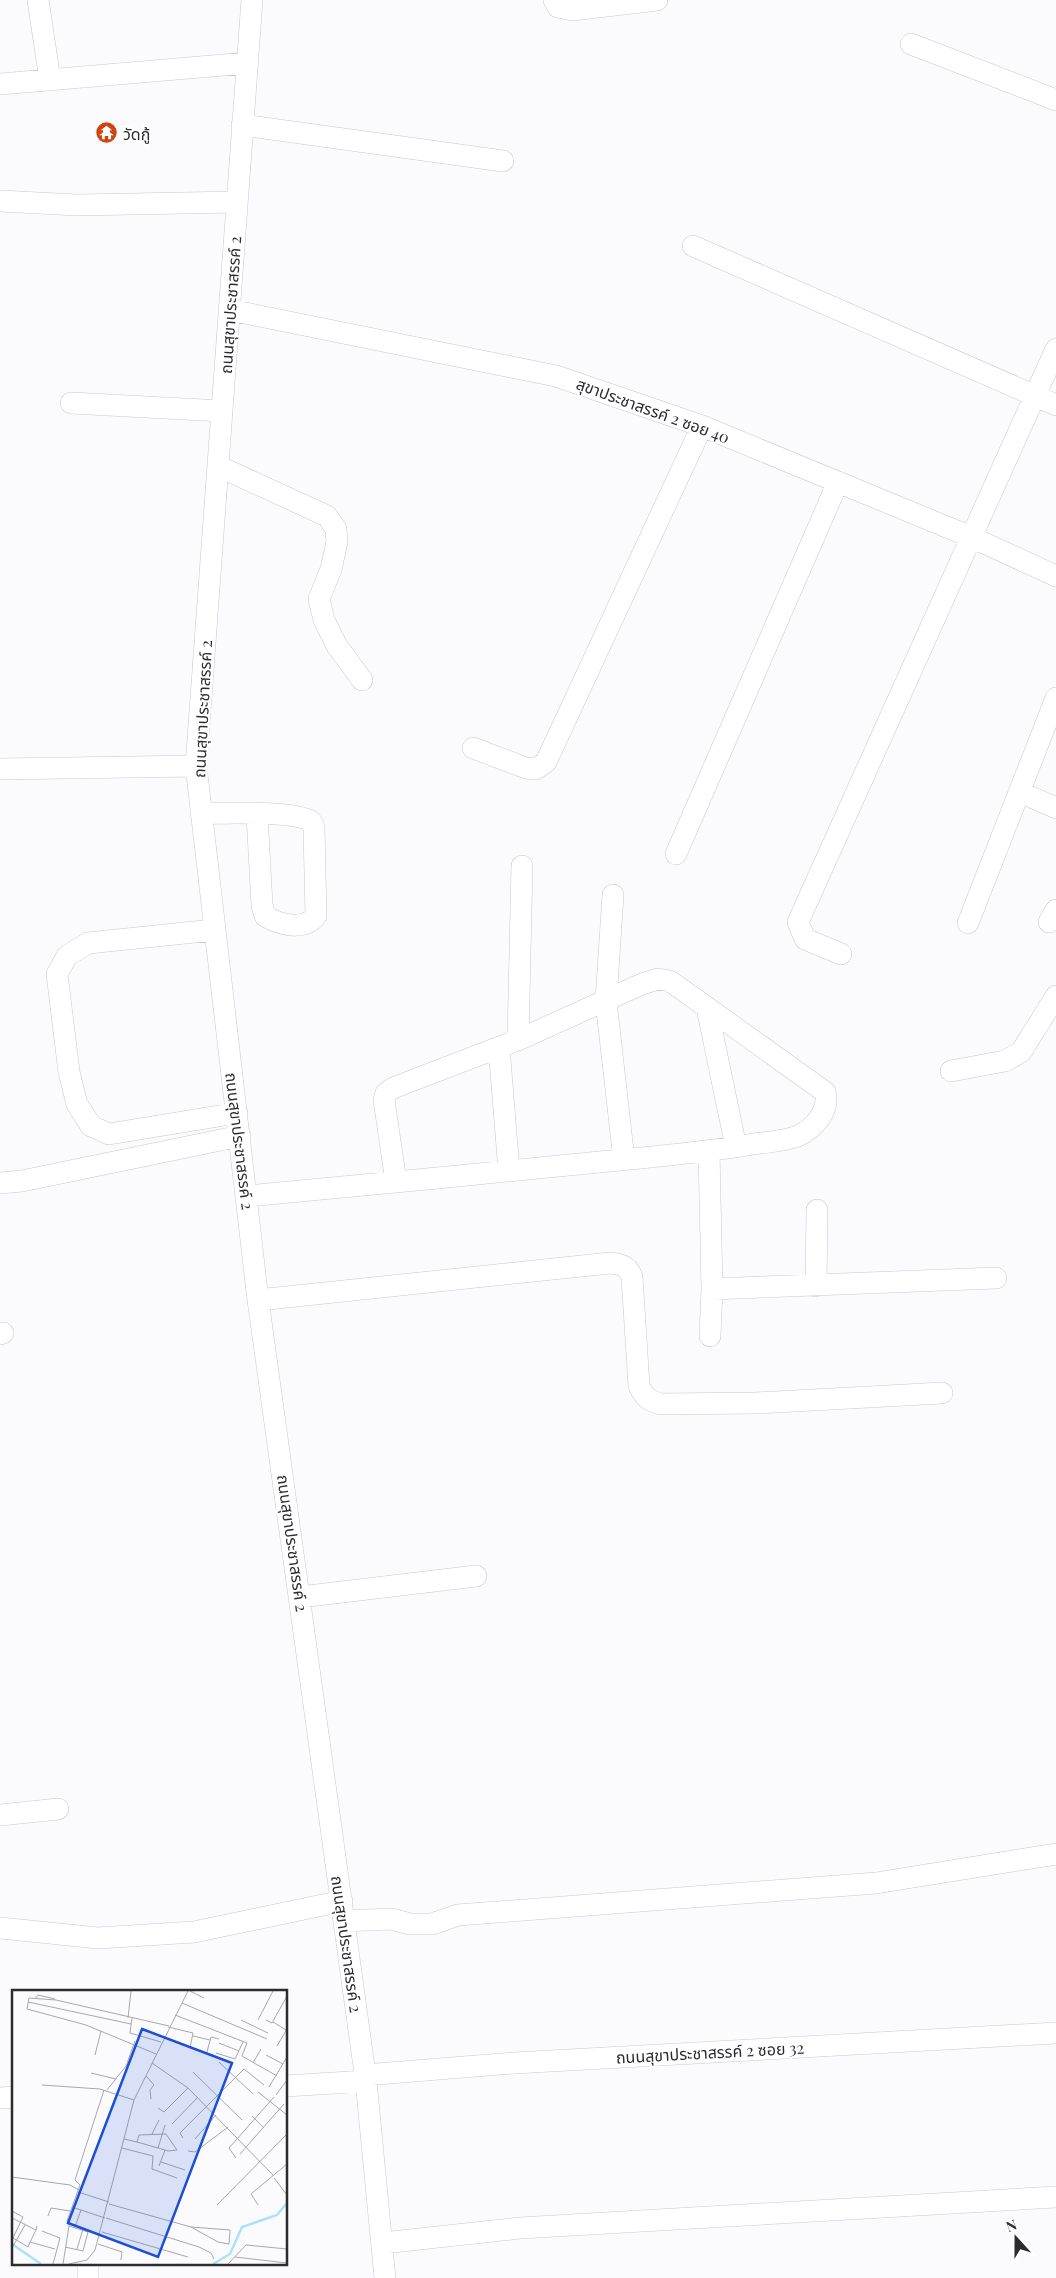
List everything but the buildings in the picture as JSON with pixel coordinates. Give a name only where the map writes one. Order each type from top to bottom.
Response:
[{"type":"street","points":[[38,0],[50,80]]},
{"type":"street","name":"ถนนสุขาประชาสรรค์ 2","points":[[252,0],[196,766],[258,1300],[366,2078],[386,2278]]},
{"type":"street","points":[[554,0],[558,7],[572,10],[657,0]]},
{"type":"street","points":[[911,44],[1056,100]]},
{"type":"street","points":[[0,84],[247,63]]},
{"type":"street","points":[[242,125],[503,162]]},
{"type":"street","points":[[0,201],[77,205],[236,202]]},
{"type":"street","points":[[693,246],[1056,405]]},
{"type":"street","name":"สุขาประชาสรรค์ 2 ซอย 40","points":[[230,310],[556,376],[702,426],[971,537],[1056,576]]},
{"type":"street","points":[[841,954],[805,938],[798,922],[1056,349]]},
{"type":"street","points":[[71,403],[222,411]]},
{"type":"street","points":[[473,748],[526,768],[536,769],[546,762],[702,426]]},
{"type":"street","points":[[218,466],[326,516],[336,529],[337,542],[331,569],[319,599],[324,620],[336,646],[362,680]]},
{"type":"street","points":[[676,854],[838,482]]},
{"type":"street","points":[[968,923],[1056,698]]},
{"type":"street","points":[[0,769],[196,766]]},
{"type":"street","points":[[1020,792],[1056,808]]},
{"type":"street","points":[[201,813],[258,815],[304,817],[311,821],[314,828],[316,916],[310,923],[304,925],[275,922],[266,916],[262,905],[258,815]]},
{"type":"street","points":[[509,1171],[508,1044],[522,866]]},
{"type":"street","points":[[613,895],[606,1001],[624,1160]]},
{"type":"street","points":[[214,930],[88,943],[67,956],[57,974],[60,1003],[77,1104],[91,1126],[109,1134],[236,1113]]},
{"type":"street","points":[[247,1196],[396,1182],[709,1152],[799,1135],[823,1114],[828,1102],[825,1092],[670,982],[658,979],[642,984],[508,1044],[393,1088],[386,1093],[384,1100],[396,1182]]},
{"type":"street","points":[[951,1071],[1005,1062],[1021,1052],[1056,996]]},
{"type":"street","points":[[707,1008],[736,1147]]},
{"type":"street","points":[[0,1183],[22,1181],[240,1136]]},
{"type":"street","points":[[709,1152],[712,1289],[710,1336]]},
{"type":"street","points":[[816,1286],[817,1210]]},
{"type":"street","points":[[258,1300],[610,1262],[623,1265],[630,1270],[632,1277],[638,1386],[643,1395],[650,1401],[661,1404],[756,1403],[942,1393]]},
{"type":"street","points":[[712,1289],[996,1278]]},
{"type":"street","points":[[300,1597],[476,1576]]},
{"type":"street","points":[[0,1815],[58,1809]]},
{"type":"street","points":[[0,1928],[98,1938],[194,1932],[343,1911],[391,1919],[412,1910],[429,1908],[458,1915],[876,1884],[1056,1854]]},
{"type":"street","name":"ถนนสุขาประชาสรรค์ 2 ซอย 32","points":[[288,2086],[524,2063],[1056,2033]]},
{"type":"street","points":[[383,2243],[520,2228],[1056,2198]]},
{"type":"place","name":"วัดกู้","points":[[107,133]]}]
